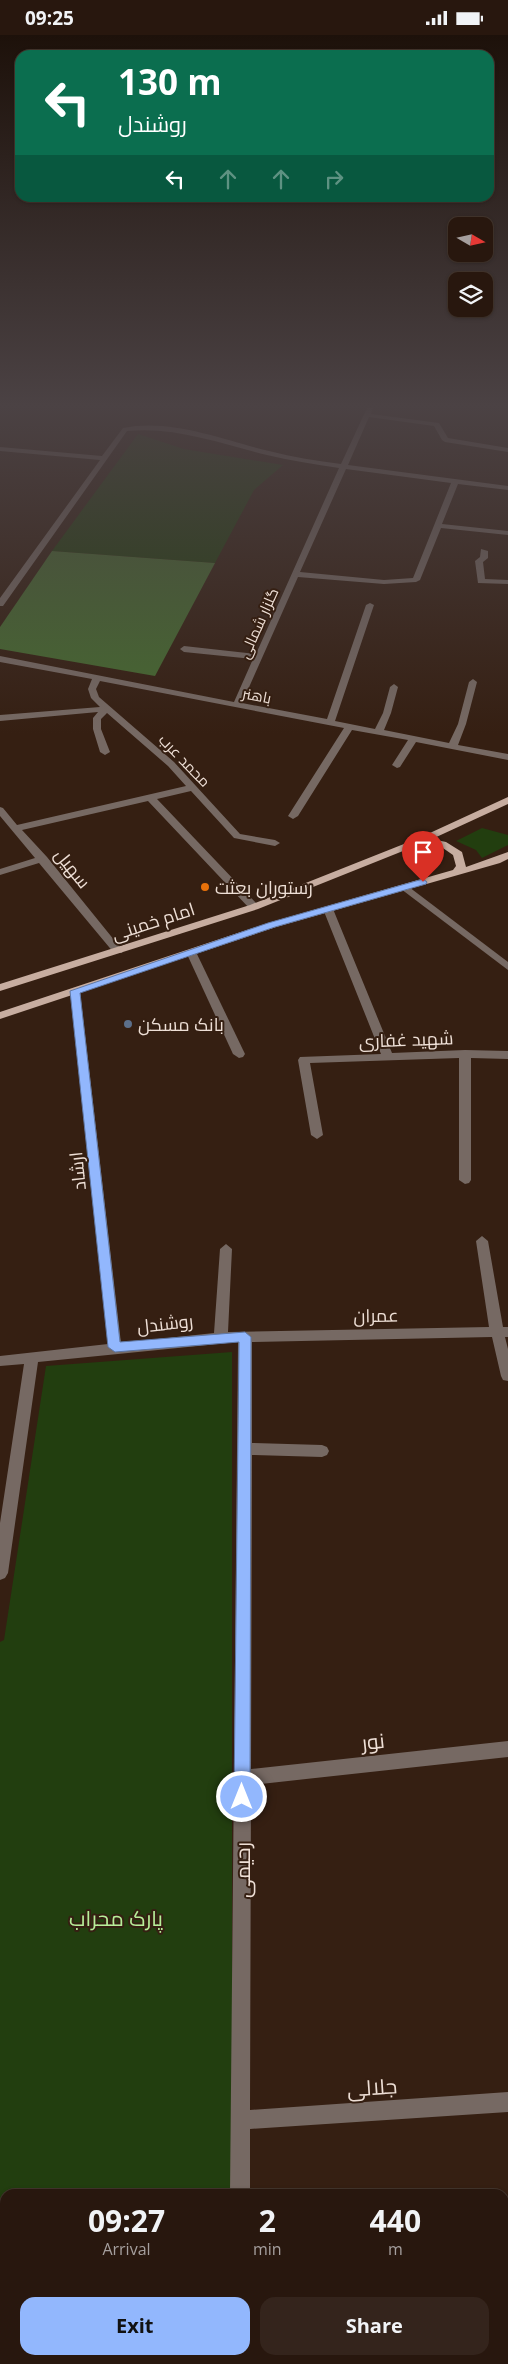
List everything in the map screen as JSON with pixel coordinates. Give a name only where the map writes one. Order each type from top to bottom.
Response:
[{"type":"main road","name":"امام خمینی","points":[[0,989],[254,907],[422,840],[508,800]]},
{"type":"main road","points":[[422,840],[443,844],[458,854],[461,866],[457,872]]},
{"type":"main road","points":[[0,1016],[191,952],[328,909],[496,861],[508,855]]},
{"type":"street","points":[[0,604],[62,517]]},
{"type":"street","name":"گلزار شمالی","points":[[237,705],[320,517]]},
{"type":"street","points":[[295,574],[384,582],[416,580],[442,517]]},
{"type":"street","points":[[438,526],[508,533]]},
{"type":"street","points":[[484,551],[484,558],[479,561],[481,581],[508,582]]},
{"type":"street","points":[[330,723],[370,605]]},
{"type":"street","points":[[184,649],[258,657]]},
{"type":"street","name":"باهنر","points":[[0,659],[508,757]]},
{"type":"street","name":"محمد عرب","points":[[97,677],[92,689],[95,698],[171,763],[191,788],[237,836],[275,843]]},
{"type":"street","points":[[452,747],[462,724],[473,681]]},
{"type":"street","points":[[378,733],[387,713],[394,687]]},
{"type":"street","points":[[0,718],[107,709]]},
{"type":"street","points":[[105,752],[97,729],[97,719],[107,709]]},
{"type":"street","points":[[293,816],[349,727]]},
{"type":"street","points":[[397,765],[413,739]]},
{"type":"street","points":[[16,828],[191,788]]},
{"type":"street","points":[[151,798],[254,907]]},
{"type":"street","name":"سهیل","points":[[0,809],[118,951]]},
{"type":"street","points":[[0,872],[43,859]]},
{"type":"street","points":[[405,887],[508,967]]},
{"type":"street","points":[[328,909],[388,1057]]},
{"type":"street","points":[[191,952],[239,1054]]},
{"type":"street","name":"ارشاد","points":[[75,991],[115,1347]]},
{"type":"street","points":[[465,1054],[465,1180]]},
{"type":"street","name":"شهید غفاری","points":[[317,1135],[304,1060],[465,1054],[508,1055]]},
{"type":"street","points":[[482,1241],[503,1332],[508,1376]]},
{"type":"street","points":[[221,1337],[226,1249]]},
{"type":"street","name":"عمران","points":[[245,1337],[503,1332]]},
{"type":"street","name":"روشندل","points":[[0,1361],[115,1347],[221,1337],[245,1337]]},
{"type":"street","name":"رحیمی","points":[[240,2189],[245,1337]]},
{"type":"street","points":[[0,1573],[32,1357]]},
{"type":"street","points":[[244,1449],[322,1451]]},
{"type":"street","name":"نور","points":[[242,1778],[508,1749]]},
{"type":"street","name":"جلالی","points":[[240,2120],[508,2102]]},
{"type":"green space","points":[[77,517],[240,517],[215,563],[52,551]]},
{"type":"green space","points":[[52,551],[215,563],[155,676],[0,649],[0,627]]},
{"type":"green space","points":[[482,828],[508,835],[508,845],[482,858],[476,850],[456,841]]},
{"type":"green space","name":"پارک محراب","points":[[232,1352],[232,2189],[0,2189],[0,1642],[4,1640],[46,1366]]},
{"type":"place","name":"رستوران بعثت","points":[[205,887]]},
{"type":"place","name":"بانک مسکن","points":[[128,1024]]},
{"type":"route","points":[[242,1797],[245,1337],[221,1337],[115,1347],[75,991],[272,925],[423,882]]}]
